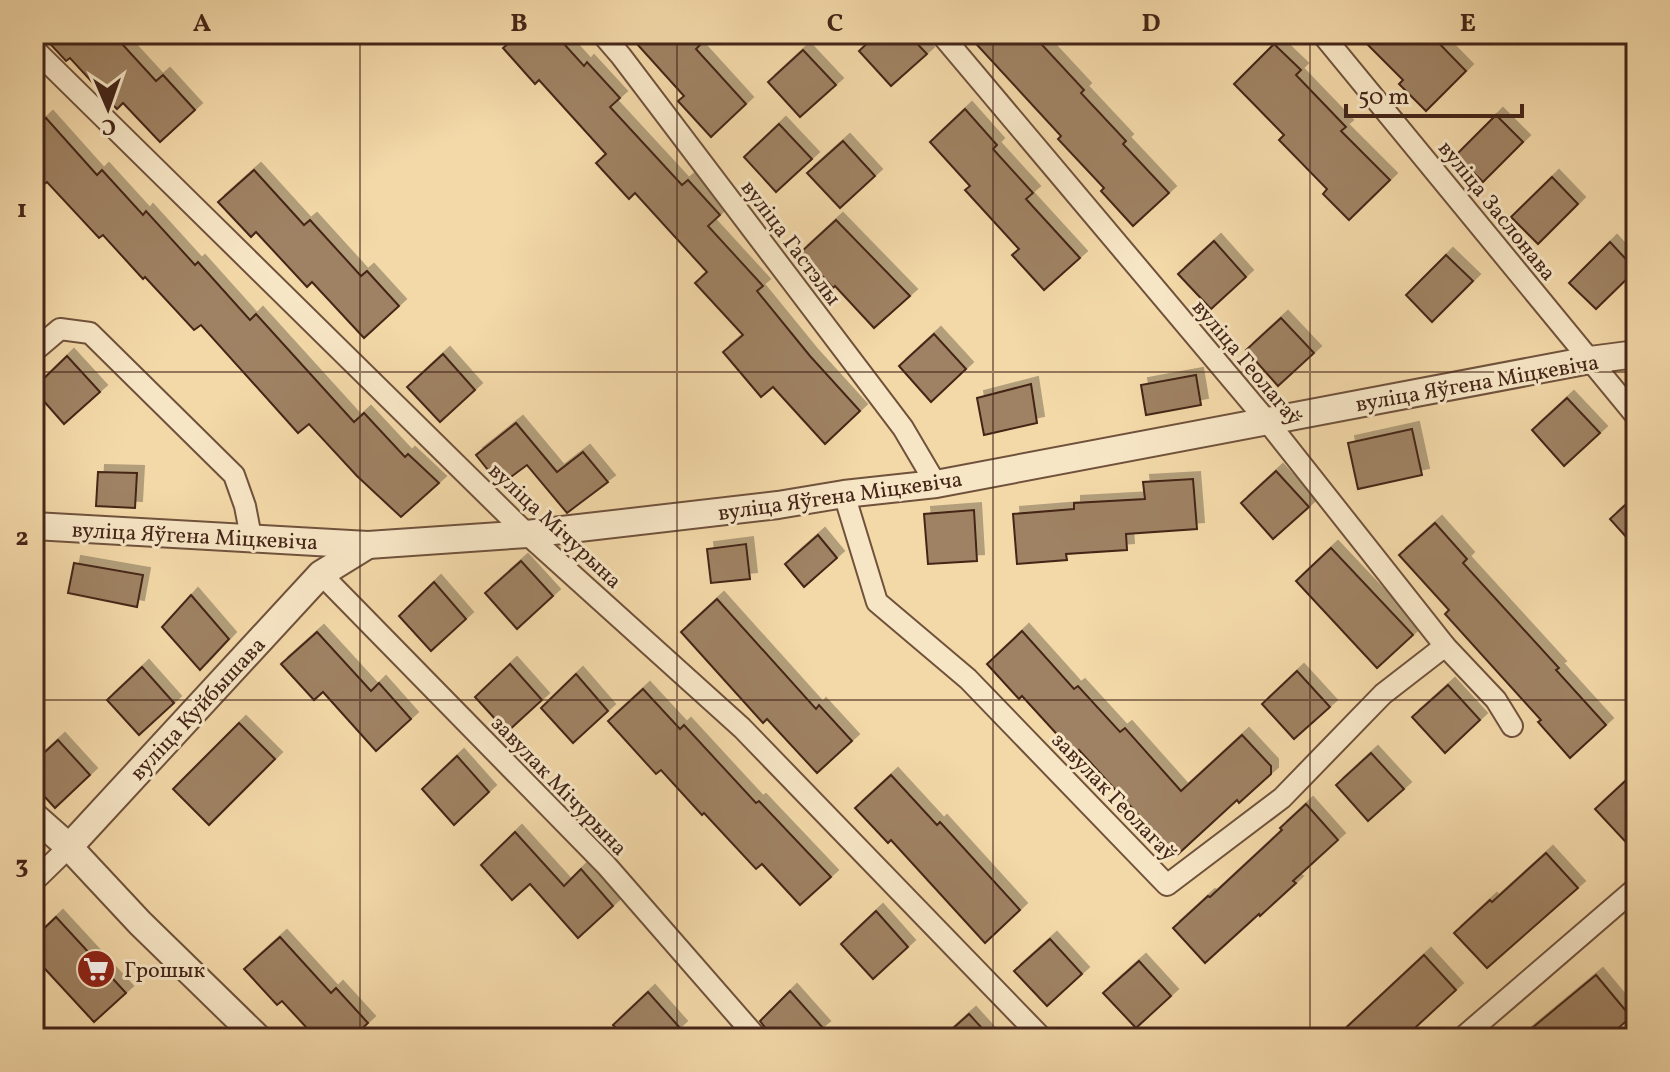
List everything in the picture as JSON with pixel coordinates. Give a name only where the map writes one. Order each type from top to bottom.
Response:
[{"type":"street","name":"вуліца Гастэлы","points":[[602,34],[903,428],[936,484]]},
{"type":"street","name":"вуліца Геолагаў","points":[[941,34],[1267,421],[1445,646],[1496,700],[1512,726]]},
{"type":"street","name":"вуліца Заслонава","points":[[1322,34],[1636,416]]},
{"type":"street","name":"вуліца Мічурына","points":[[34,49],[527,534],[742,728],[1042,1038]]},
{"type":"street","points":[[34,351],[60,329],[90,333],[234,475],[245,506],[251,537]]},
{"type":"street","name":"вуліца Яўгена Міцкевіча","points":[[34,526],[368,545],[527,534],[936,484],[1590,360],[1636,354]]},
{"type":"street","name":"завулак Геолагаў","points":[[844,494],[877,602],[968,679],[1167,885],[1282,798],[1383,694],[1445,646]]},
{"type":"street","name":"вуліца Куйбышава","points":[[34,881],[321,574],[368,545]]},
{"type":"street","name":"завулак Мічурына","points":[[321,574],[606,865],[757,1038]]},
{"type":"street","points":[[34,816],[69,847],[140,923],[258,1038]]},
{"type":"street","points":[[1462,1038],[1636,888]]},
{"type":"building","points":[[41,34],[113,34],[156,81],[163,75],[195,110],[160,142],[123,103],[117,109],[70,58],[66,61]]},
{"type":"building","points":[[519,34],[555,34],[584,66],[587,62],[620,98],[610,107],[682,185],[688,180],[720,215],[708,226],[763,286],[757,291],[860,411],[825,444],[773,387],[761,397],[723,352],[743,335],[695,283],[707,272],[635,193],[629,199],[596,163],[606,154],[539,80],[535,84],[503,48]]},
{"type":"building","points":[[628,34],[693,34],[702,43],[696,49],[746,104],[711,137],[678,101],[684,96]]},
{"type":"building","points":[[877,34],[908,34],[927,54],[891,86],[859,51]]},
{"type":"building","points":[[967,34],[1032,34],[1084,90],[1081,93],[1126,141],[1123,144],[1169,193],[1133,226],[1101,191],[1104,188],[1058,139],[1061,136]]},
{"type":"building","points":[[1357,34],[1430,34],[1466,71],[1426,111],[1399,84],[1403,80]]},
{"type":"building","points":[[1274,44],[1301,70],[1296,75],[1346,127],[1341,131],[1390,180],[1349,220],[1323,194],[1327,189],[1279,140],[1284,135],[1234,84]]},
{"type":"building","points":[[803,50],[836,85],[800,117],[768,82]]},
{"type":"building","points":[[965,109],[997,145],[993,149],[1033,193],[1026,199],[1080,258],[1044,290],[1012,255],[1019,249],[965,190],[970,186],[930,142]]},
{"type":"building","points":[[1496,115],[1523,142],[1483,182],[1456,155]]},
{"type":"building","points":[[46,118],[97,175],[102,170],[143,215],[146,211],[195,265],[198,262],[250,320],[256,314],[354,422],[364,413],[405,457],[408,454],[439,483],[401,517],[357,476],[309,424],[298,433],[201,325],[194,330],[103,235],[99,238],[47,182],[42,186],[34,177],[34,129]]},
{"type":"building","points":[[779,124],[812,159],[776,192],[744,157]]},
{"type":"building","points":[[843,141],[875,176],[840,208],[807,173]]},
{"type":"building","points":[[254,170],[304,225],[310,220],[361,276],[367,271],[399,306],[364,338],[312,282],[307,287],[256,232],[251,237],[218,202]]},
{"type":"building","points":[[1552,177],[1578,204],[1538,244],[1511,217]]},
{"type":"building","points":[[836,220],[910,296],[874,328],[801,252]]},
{"type":"building","points":[[1214,241],[1246,277],[1211,309],[1178,274]]},
{"type":"building","points":[[1610,242],[1636,270],[1596,309],[1569,283]]},
{"type":"building","points":[[1446,255],[1473,281],[1432,322],[1406,295]]},
{"type":"building","points":[[1281,318],[1314,353],[1278,386],[1246,350]]},
{"type":"building","points":[[934,334],[966,369],[931,402],[899,366]]},
{"type":"building","points":[[443,354],[475,390],[440,422],[407,387]]},
{"type":"building","points":[[67,356],[100,392],[64,424],[34,388]]},
{"type":"building","points":[[1196,375],[1201,405],[1146,415],[1141,385]]},
{"type":"building","points":[[1031,384],[1037,423],[984,435],[977,398]]},
{"type":"building","points":[[1567,398],[1600,433],[1564,466],[1532,430]]},
{"type":"building","points":[[516,423],[557,472],[583,452],[608,482],[567,513],[527,465],[500,485],[476,455]]},
{"type":"building","points":[[1412,429],[1422,475],[1358,489],[1348,443]]},
{"type":"building","points":[[1276,471],[1309,507],[1273,539],[1241,503]]},
{"type":"building","points":[[98,472],[137,473],[135,508],[96,506]]},
{"type":"building","points":[[1193,479],[1197,529],[1126,534],[1127,550],[1066,554],[1067,560],[1017,564],[1013,514],[1074,509],[1074,503],[1145,499],[1143,482]]},
{"type":"building","points":[[1636,495],[1636,548],[1610,519]]},
{"type":"building","points":[[974,510],[977,561],[928,564],[924,514]]},
{"type":"building","points":[[1435,523],[1467,559],[1463,563],[1559,668],[1556,670],[1606,725],[1570,758],[1538,722],[1541,720],[1445,614],[1449,610],[1399,555]]},
{"type":"building","points":[[818,535],[837,558],[804,587],[785,564]]},
{"type":"building","points":[[746,544],[750,579],[711,583],[707,549]]},
{"type":"building","points":[[1331,548],[1413,635],[1377,668],[1296,581]]},
{"type":"building","points":[[521,561],[553,596],[517,629],[485,593]]},
{"type":"building","points":[[74,563],[143,575],[137,607],[68,593]]},
{"type":"building","points":[[434,582],[466,619],[431,651],[399,616]]},
{"type":"building","points":[[191,595],[229,639],[200,670],[162,627]]},
{"type":"building","points":[[717,599],[816,709],[819,705],[852,741],[817,773],[767,719],[763,723],[681,632]]},
{"type":"building","points":[[1022,631],[1074,689],[1078,686],[1120,732],[1125,728],[1181,791],[1242,735],[1271,766],[1271,774],[1239,803],[1237,800],[1176,856],[1079,750],[1075,754],[1022,696],[1019,699],[987,664]]},
{"type":"building","points":[[317,632],[371,691],[379,683],[411,719],[376,751],[323,692],[314,700],[281,664]]},
{"type":"building","points":[[510,664],[542,700],[507,732],[475,697]]},
{"type":"building","points":[[142,667],[174,703],[139,735],[107,700]]},
{"type":"building","points":[[1297,671],[1330,707],[1294,739],[1262,704]]},
{"type":"building","points":[[576,674],[608,711],[573,743],[541,708]]},
{"type":"building","points":[[1448,685],[1480,720],[1445,753],[1412,717]]},
{"type":"building","points":[[643,689],[680,729],[684,725],[756,803],[759,801],[831,877],[800,905],[762,864],[756,869],[661,770],[656,774],[608,721]]},
{"type":"building","points":[[239,723],[275,759],[209,825],[173,789]]},
{"type":"building","points":[[58,740],[90,775],[55,808],[34,785],[34,762]]},
{"type":"building","points":[[1371,753],[1404,789],[1368,821],[1336,785]]},
{"type":"building","points":[[457,756],[489,792],[454,825],[422,789]]},
{"type":"building","points":[[1636,771],[1636,853],[1595,809]]},
{"type":"building","points":[[891,775],[937,825],[940,822],[1020,910],[985,943],[891,840],[888,843],[855,808]]},
{"type":"building","points":[[1306,804],[1338,840],[1293,881],[1296,883],[1205,963],[1173,928],[1282,830],[1280,828]]},
{"type":"building","points":[[515,832],[564,886],[581,869],[613,906],[578,938],[530,884],[512,900],[481,865]]},
{"type":"building","points":[[1546,853],[1578,888],[1487,968],[1454,933]]},
{"type":"building","points":[[876,911],[908,947],[873,979],[841,944]]},
{"type":"building","points":[[56,917],[126,993],[94,1022],[34,957],[34,938]]},
{"type":"building","points":[[280,937],[331,993],[336,988],[368,1023],[352,1038],[316,1038],[282,1001],[277,1005],[244,969]]},
{"type":"building","points":[[1050,939],[1082,974],[1047,1006],[1014,971]]},
{"type":"building","points":[[1424,955],[1456,990],[1404,1038],[1335,1038]]},
{"type":"building","points":[[1139,961],[1171,996],[1136,1028],[1103,993]]},
{"type":"building","points":[[1596,975],[1631,1017],[1607,1038],[1520,1038]]},
{"type":"building","points":[[790,991],[823,1028],[811,1038],[770,1038],[760,1021]]},
{"type":"building","points":[[648,992],[680,1028],[669,1038],[625,1038],[613,1025]]},
{"type":"building","points":[[969,1014],[991,1038],[942,1038]]},
{"type":"place","name":"Грошык","points":[[96,969]]}]
